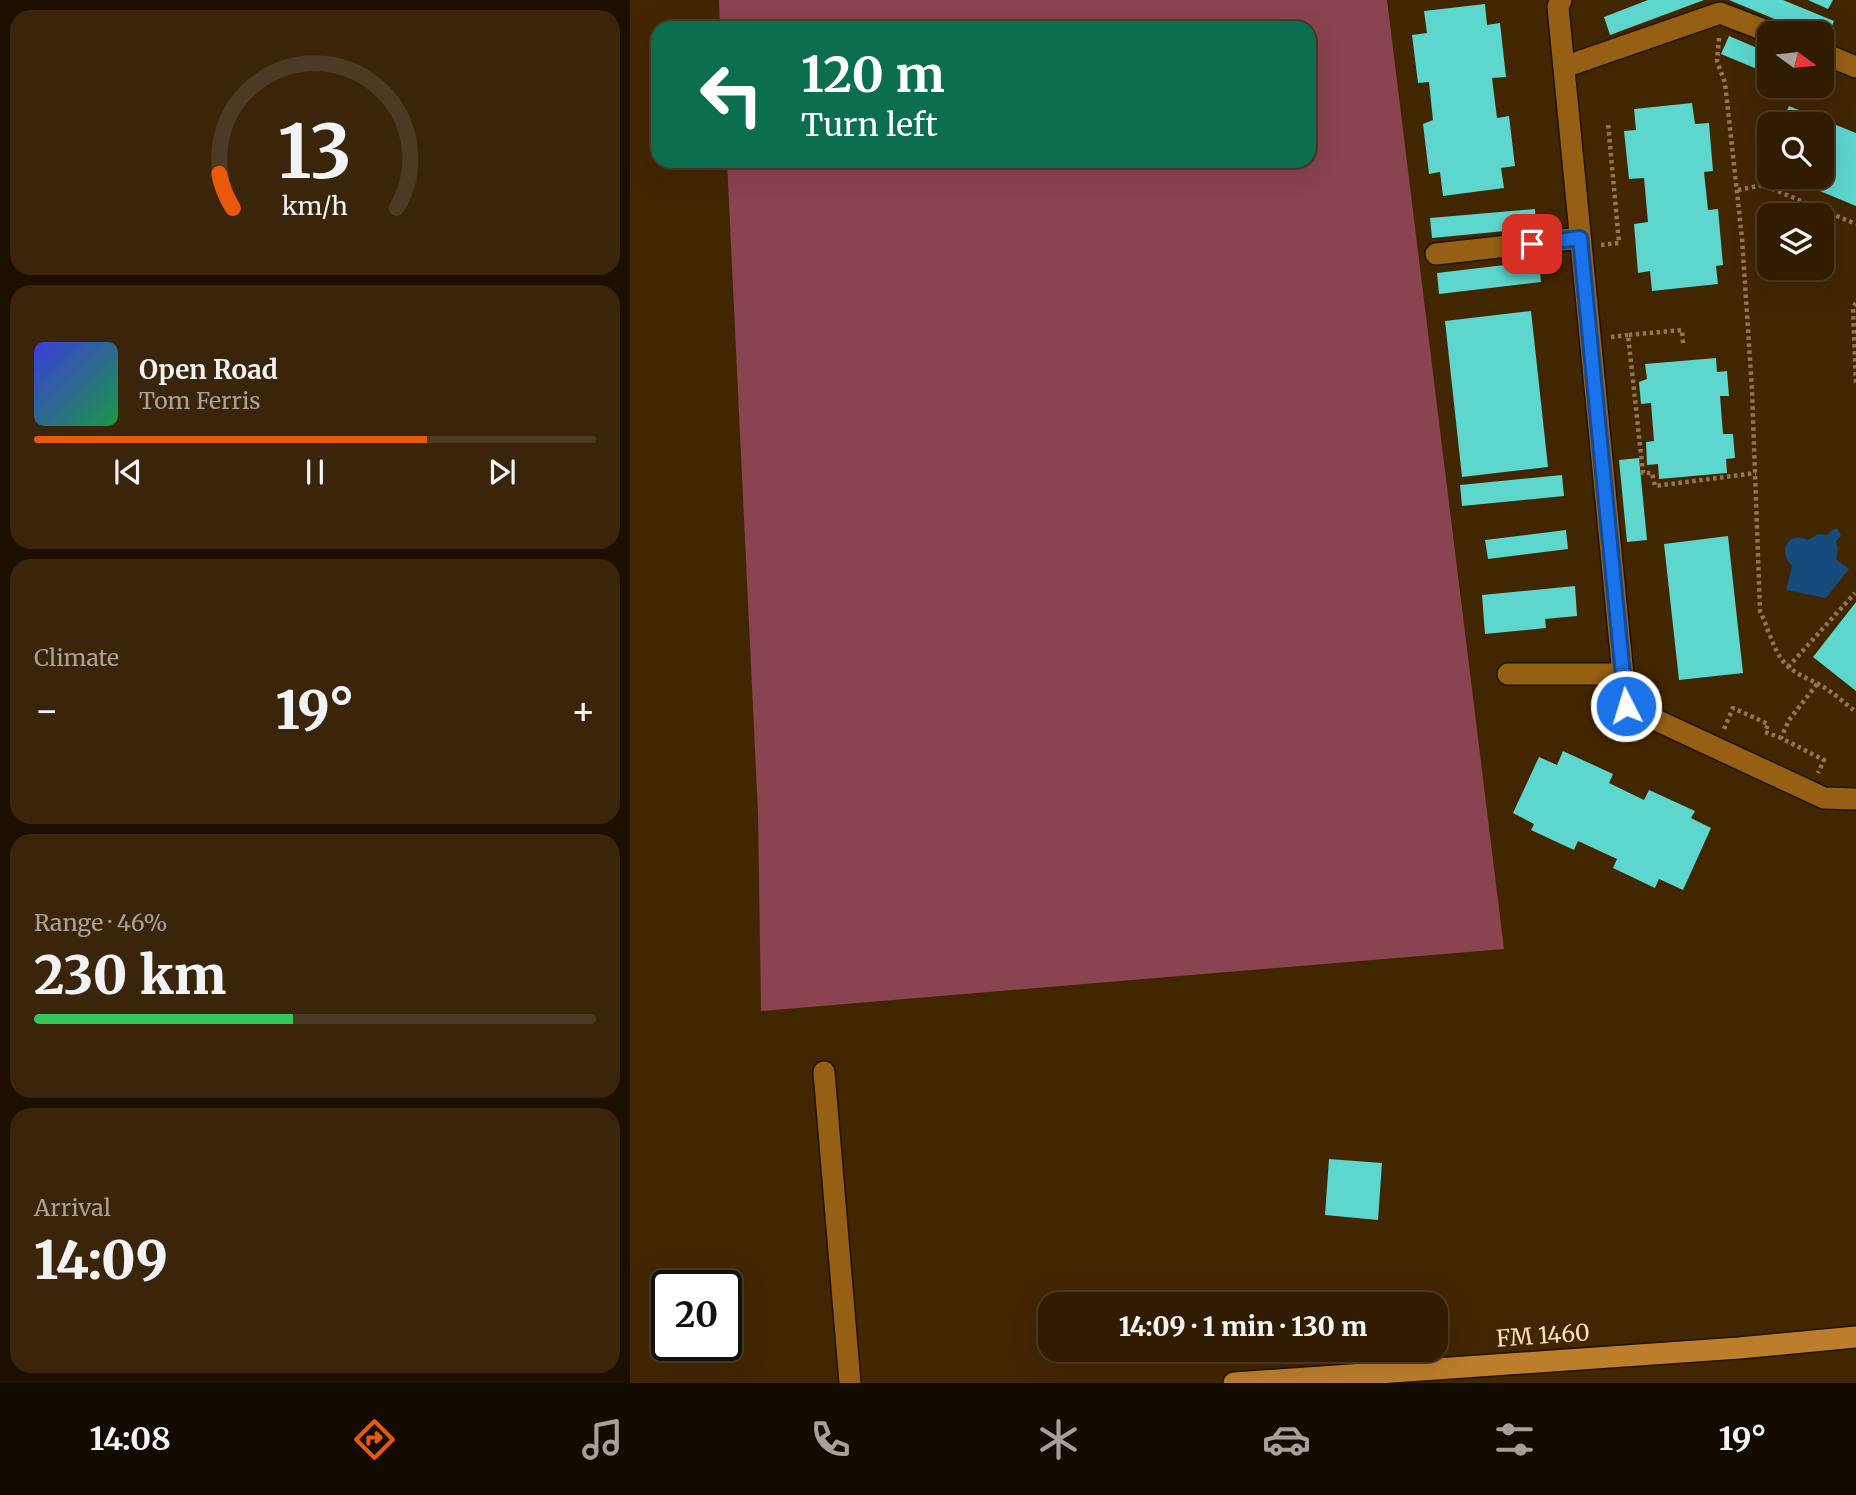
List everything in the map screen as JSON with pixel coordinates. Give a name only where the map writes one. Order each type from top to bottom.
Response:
[{"type":"main road","name":"FM 1460","points":[[1234,1383],[1738,1348],[1856,1337]]},
{"type":"lane","points":[[1562,0],[1558,7],[1626,706],[1824,797],[1856,799]]},
{"type":"lane","points":[[1564,67],[1720,13],[1757,27]]},
{"type":"lane","points":[[1834,58],[1856,67]]},
{"type":"lane","points":[[1436,254],[1581,243]]},
{"type":"lane","points":[[1508,674],[1623,674]]},
{"type":"lane","points":[[824,1072],[850,1383]]},
{"type":"path","points":[[1720,13],[1717,61],[1726,83],[1738,190],[1751,362],[1760,611],[1776,651],[1788,667],[1824,688],[1856,712]]},
{"type":"path","points":[[1581,243],[1619,243],[1608,123]]},
{"type":"path","points":[[1738,190],[1763,185],[1856,224]]},
{"type":"path","points":[[1856,303],[1853,309],[1856,386]]},
{"type":"path","points":[[1683,343],[1682,330],[1628,335],[1643,473],[1652,473],[1655,486],[1756,473]]},
{"type":"path","points":[[1788,667],[1855,593]]},
{"type":"path","points":[[1781,738],[1789,720],[1816,684]]},
{"type":"path","points":[[1716,748],[1733,708],[1768,723],[1765,732],[1824,760],[1810,791]]},
{"type":"shaded area","points":[[719,0],[1387,0],[1504,949],[761,1011],[758,813],[727,168],[1316,168],[1316,21],[720,21]]},
{"type":"water","points":[[1837,528],[1841,536],[1836,541],[1836,559],[1849,569],[1826,598],[1786,590],[1792,566],[1785,549],[1790,540],[1808,540],[1818,534],[1827,535]]},
{"type":"building","points":[[1648,0],[1704,0],[1610,35],[1604,17]]},
{"type":"building","points":[[1729,0],[1783,0],[1834,21],[1779,21]]},
{"type":"building","points":[[1808,0],[1833,0],[1828,9]]},
{"type":"building","points":[[1485,4],[1487,25],[1500,23],[1506,77],[1492,78],[1497,118],[1509,116],[1515,166],[1501,168],[1504,188],[1443,196],[1440,172],[1429,174],[1423,124],[1433,120],[1429,82],[1418,83],[1412,35],[1427,33],[1424,11]]},
{"type":"building","points":[[1729,36],[1757,48],[1757,69],[1721,54]]},
{"type":"building","points":[[1692,103],[1695,124],[1709,123],[1713,171],[1704,172],[1708,210],[1718,209],[1723,265],[1716,266],[1718,284],[1652,291],[1650,271],[1638,273],[1634,224],[1648,222],[1644,178],[1629,179],[1624,131],[1636,130],[1634,109]]},
{"type":"building","points":[[1789,106],[1804,112],[1786,112]]},
{"type":"building","points":[[1834,124],[1856,133],[1856,206],[1815,189],[1834,189]]},
{"type":"building","points":[[1535,209],[1536,228],[1432,238],[1430,218]]},
{"type":"building","points":[[1539,261],[1541,282],[1439,294],[1437,273]]},
{"type":"building","points":[[1531,311],[1548,467],[1462,477],[1445,321]]},
{"type":"building","points":[[1716,358],[1717,372],[1727,371],[1729,396],[1720,396],[1723,434],[1733,434],[1735,458],[1726,459],[1727,473],[1659,479],[1658,464],[1647,465],[1646,442],[1654,441],[1651,403],[1641,404],[1639,382],[1647,379],[1645,364]]},
{"type":"building","points":[[1639,458],[1647,540],[1627,542],[1619,460]]},
{"type":"building","points":[[1562,475],[1564,496],[1462,506],[1460,485]]},
{"type":"building","points":[[1566,530],[1568,549],[1488,559],[1485,540]]},
{"type":"building","points":[[1728,536],[1743,673],[1679,680],[1664,544]]},
{"type":"building","points":[[1575,586],[1577,616],[1545,619],[1546,628],[1485,634],[1482,595]]},
{"type":"building","points":[[1856,602],[1856,691],[1813,657]]},
{"type":"building","points":[[1563,751],[1613,774],[1609,783],[1644,800],[1649,790],[1695,811],[1691,818],[1711,828],[1683,890],[1659,879],[1655,888],[1613,868],[1617,859],[1578,841],[1574,850],[1531,830],[1534,824],[1513,813],[1539,757],[1557,765]]},
{"type":"building","points":[[1329,1159],[1382,1163],[1378,1220],[1325,1215]]},
{"type":"route","points":[[1532,244],[1580,238],[1626,706]]}]
